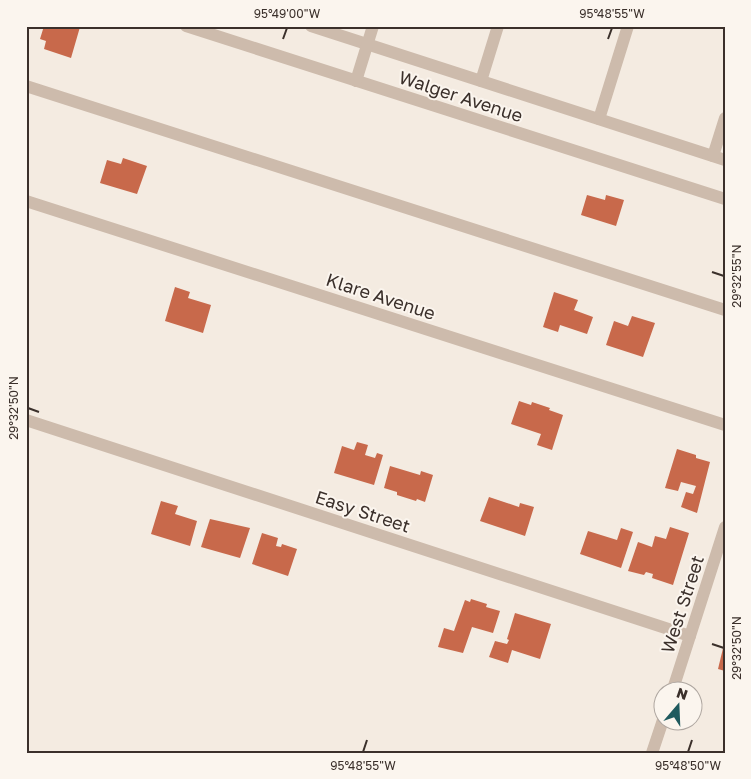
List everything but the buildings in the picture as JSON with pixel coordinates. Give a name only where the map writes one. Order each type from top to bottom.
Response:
[{"type":"street","name":"Walger Avenue","points":[[186,26],[725,199]]},
{"type":"street","name":"Walger Avenue","points":[[312,26],[719,158]]},
{"type":"street","points":[[356,81],[373,26]]},
{"type":"street","points":[[480,81],[498,26]]},
{"type":"street","points":[[599,119],[628,26]]},
{"type":"street","points":[[26,86],[725,310]]},
{"type":"street","points":[[719,158],[725,118]]},
{"type":"street","name":"Klare Avenue","points":[[26,202],[725,425]]},
{"type":"street","name":"Easy Street","points":[[26,420],[690,636]]},
{"type":"street","name":"West Street","points":[[675,682],[725,527]]},
{"type":"street","points":[[652,753],[659,732]]}]
